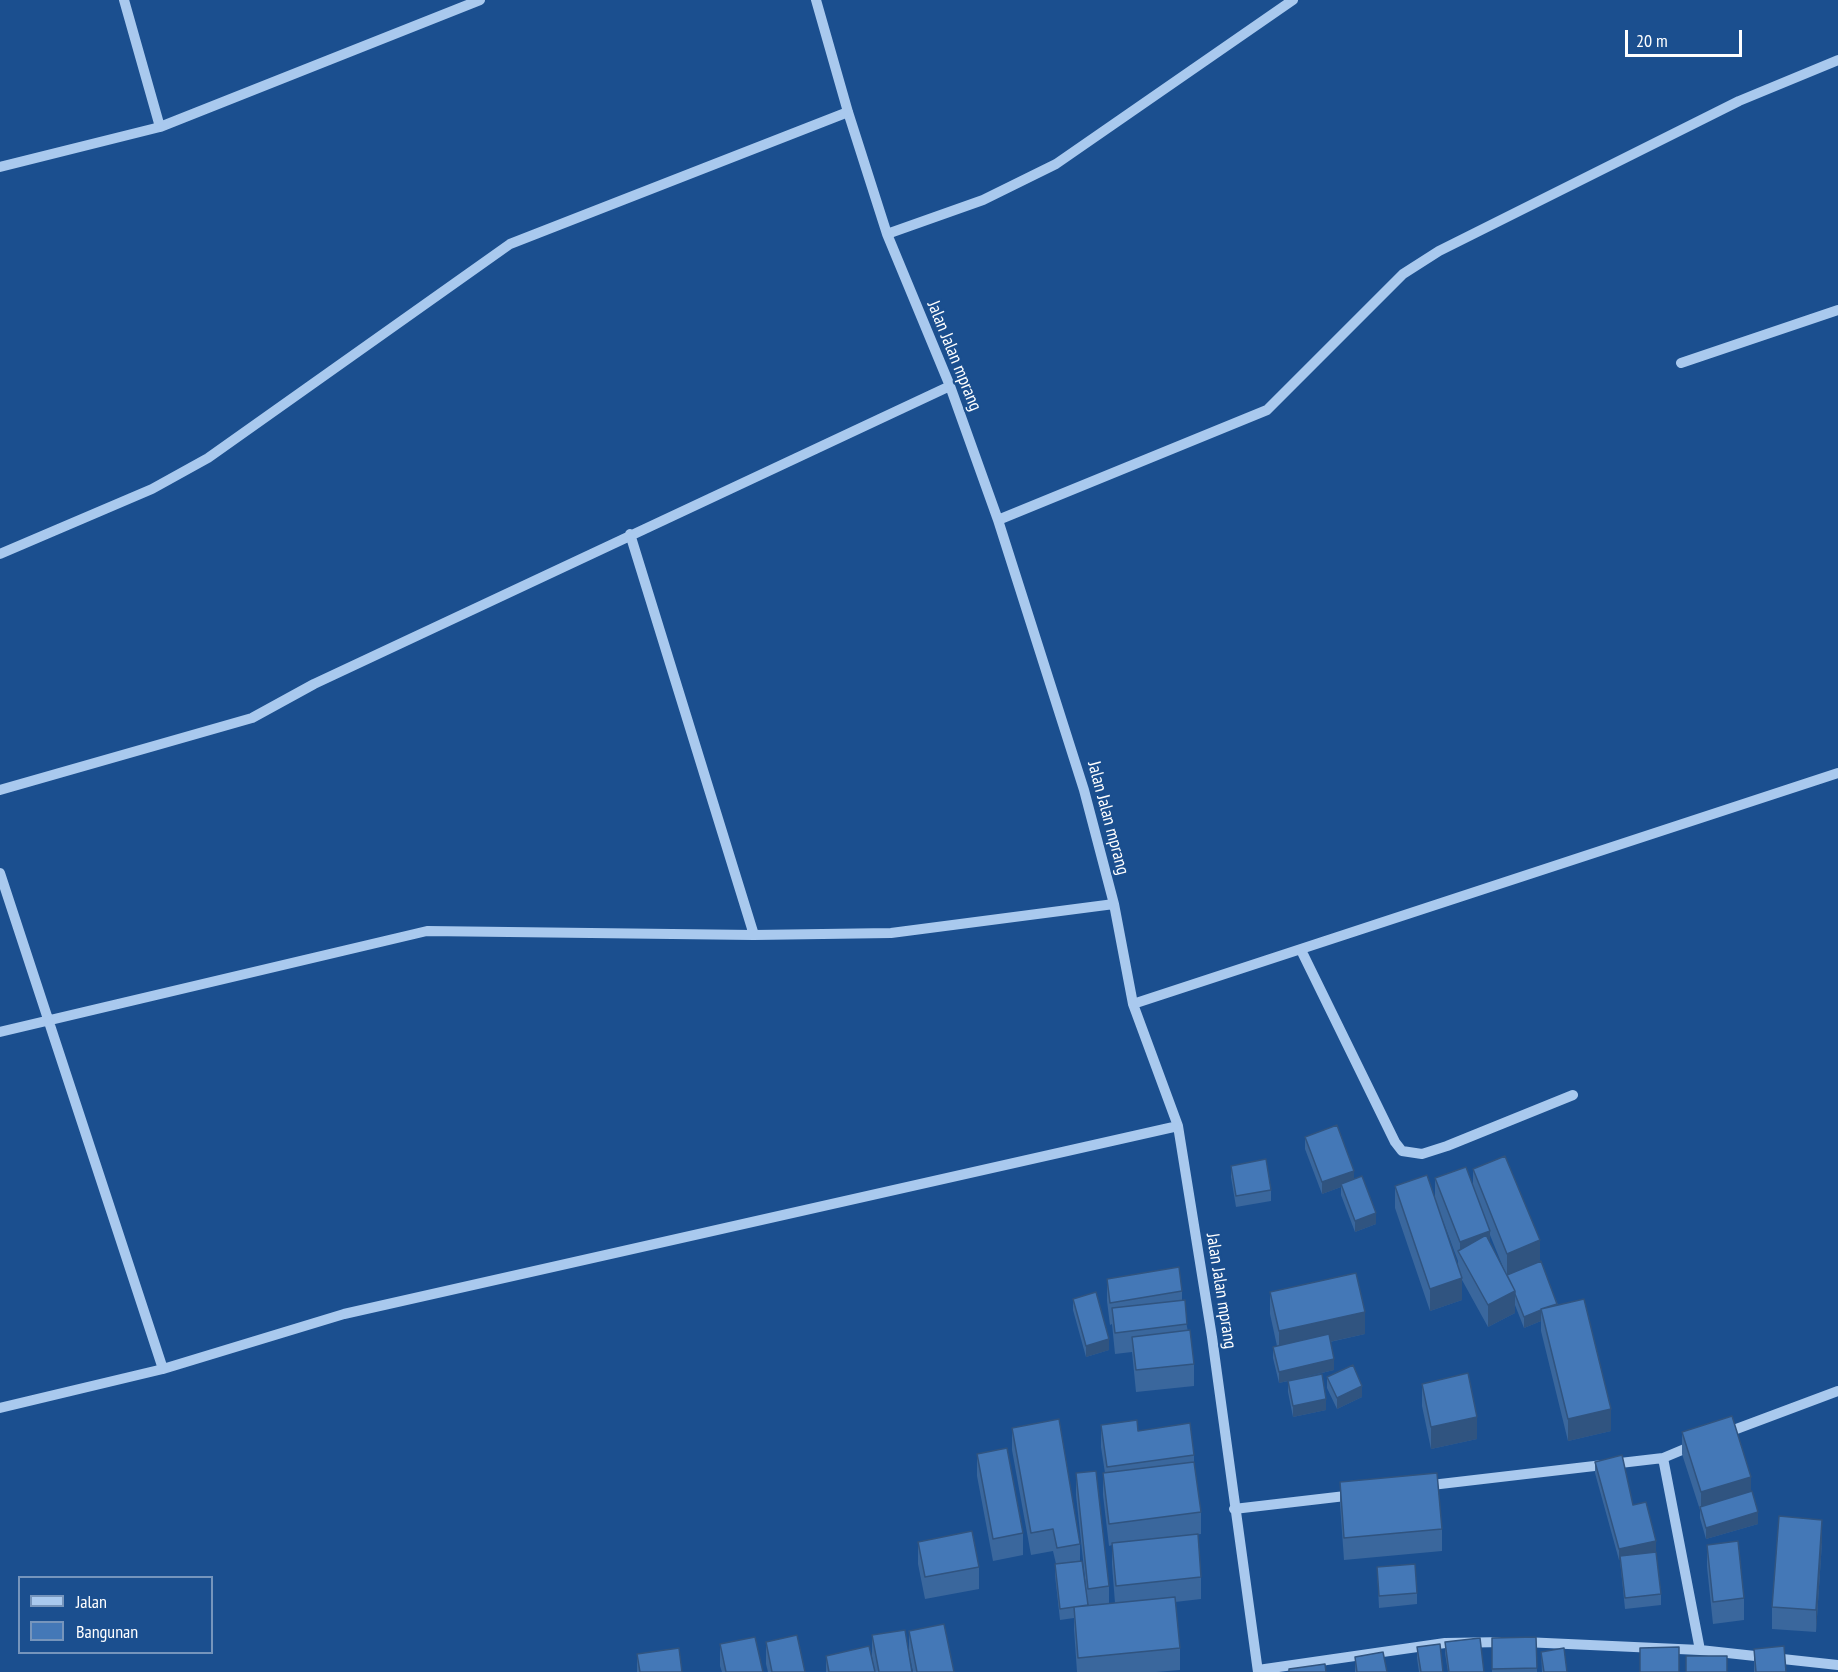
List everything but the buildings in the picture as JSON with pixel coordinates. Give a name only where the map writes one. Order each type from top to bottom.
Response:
[{"type":"street","points":[[124,0],[160,127]]},
{"type":"street","points":[[0,167],[160,127],[480,0]]},
{"type":"street","name":"Jalan Jalan mprang","points":[[816,0],[848,112],[887,234],[950,386],[998,520],[1084,790],[1114,904],[1133,1004],[1178,1126],[1212,1337],[1258,1671]]},
{"type":"street","points":[[887,234],[983,200],[1056,164],[1293,0]]},
{"type":"street","points":[[998,520],[1267,410],[1403,274],[1439,251],[1739,101],[1838,60]]},
{"type":"street","points":[[0,554],[153,489],[208,458],[510,244],[848,112]]},
{"type":"street","points":[[1681,363],[1838,310]]},
{"type":"street","points":[[0,790],[252,718],[314,684],[950,386]]},
{"type":"street","points":[[630,534],[754,935]]},
{"type":"street","points":[[1133,1004],[1838,773]]},
{"type":"street","points":[[0,873],[164,1369]]},
{"type":"street","points":[[0,1032],[427,931],[754,935],[891,933],[1114,904]]},
{"type":"street","points":[[1301,950],[1395,1142],[1402,1151],[1422,1154],[1447,1146],[1573,1095]]},
{"type":"street","points":[[0,1408],[164,1369],[344,1314],[1178,1126]]},
{"type":"street","points":[[1413,1488],[1663,1458],[1838,1391]]},
{"type":"street","points":[[1663,1458],[1700,1650]]},
{"type":"street","points":[[1234,1509],[1365,1493]]},
{"type":"street","points":[[1258,1671],[1445,1643],[1560,1642],[1700,1650],[1838,1665]]}]
